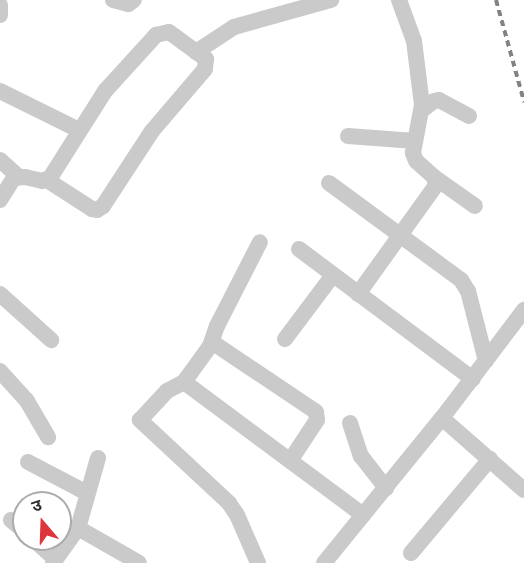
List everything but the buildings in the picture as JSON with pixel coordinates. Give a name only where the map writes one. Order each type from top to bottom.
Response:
[{"type":"street","points":[[113,0],[123,4],[134,0]]},
{"type":"street","points":[[196,52],[234,27],[331,0]]},
{"type":"street","points":[[399,0],[414,41],[422,110],[413,153],[416,161],[434,177],[475,206]]},
{"type":"street","points":[[0,5],[0,15]]},
{"type":"street","points":[[0,200],[10,182],[19,177],[47,180],[92,209],[97,210],[103,207],[152,131],[205,69],[206,59],[169,32],[156,35],[105,91],[47,180]]},
{"type":"street","points":[[0,91],[80,130]]},
{"type":"street","points":[[422,110],[439,100],[469,116]]},
{"type":"street","points":[[348,136],[416,141]]},
{"type":"street","points":[[0,160],[19,177]]},
{"type":"street","points":[[358,294],[436,185],[434,177]]},
{"type":"street","points":[[329,183],[461,280],[468,291],[486,361]]},
{"type":"street","points":[[258,563],[237,515],[229,503],[140,420],[167,391],[184,382],[212,342],[217,326],[260,242]]},
{"type":"street","points":[[299,249],[473,380]]},
{"type":"street","points":[[285,339],[333,275]]},
{"type":"street","points":[[0,294],[51,340]]},
{"type":"street","points":[[324,563],[473,380],[524,310]]},
{"type":"street","points":[[212,342],[316,412],[317,420],[290,461]]},
{"type":"street","points":[[0,371],[23,395],[48,437]]},
{"type":"street","points":[[184,382],[363,515]]},
{"type":"street","points":[[442,418],[524,489]]},
{"type":"street","points":[[350,423],[361,456],[386,488]]},
{"type":"street","points":[[54,561],[78,528],[98,458]]},
{"type":"street","points":[[411,553],[490,459]]},
{"type":"street","points":[[28,462],[87,493]]},
{"type":"street","points":[[78,528],[139,563]]},
{"type":"railway","points":[[496,0],[524,102]]}]
